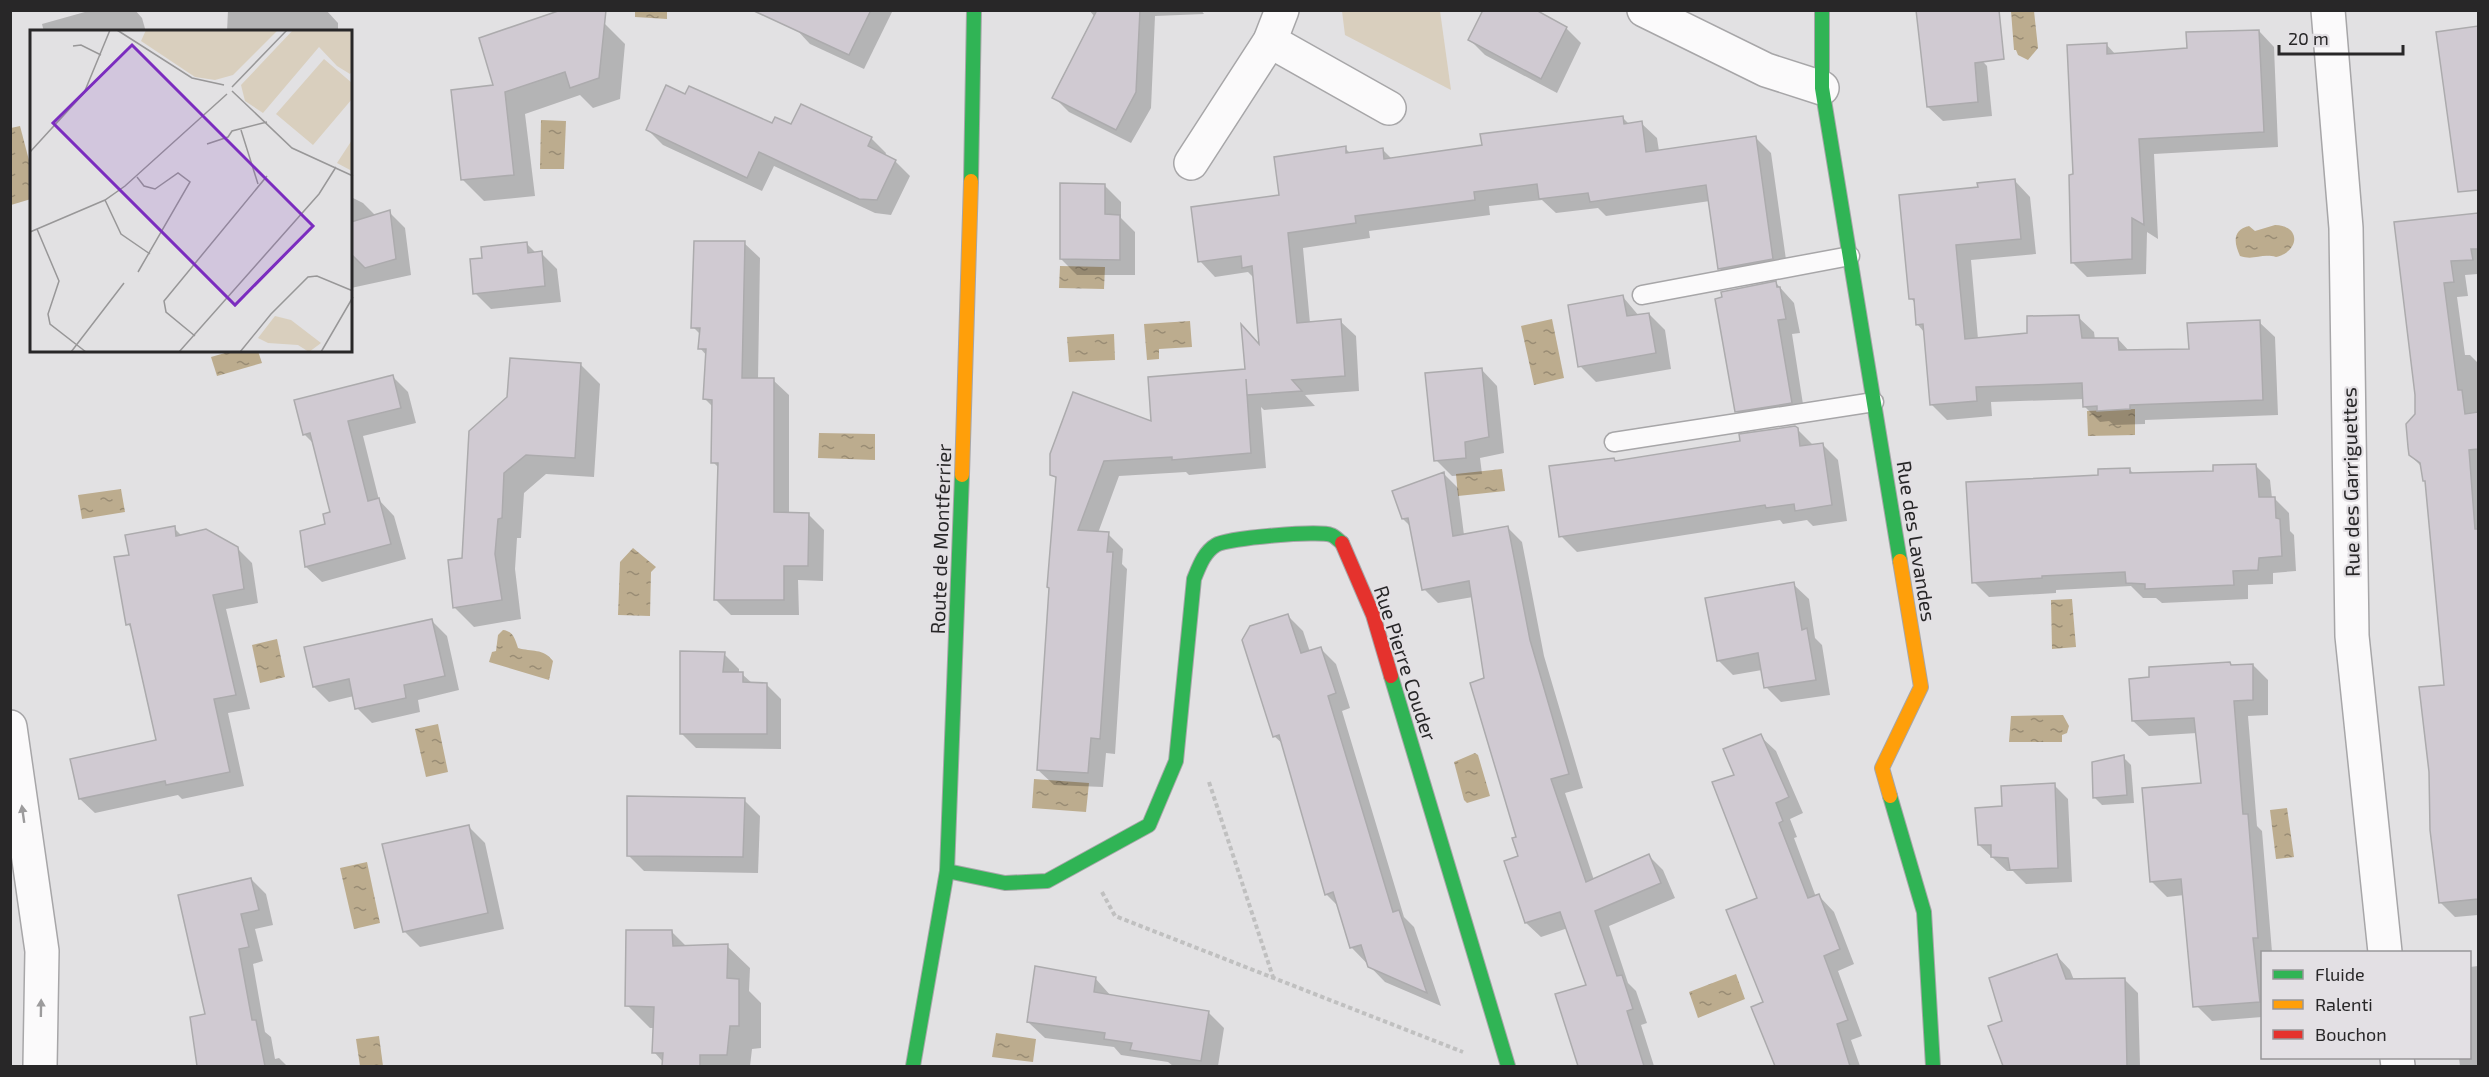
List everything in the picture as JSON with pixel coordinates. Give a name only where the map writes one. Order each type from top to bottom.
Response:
[{"type":"street","name":"Route de Montferrier","points":[[913,1066],[947,871],[968,305],[974,10]]},
{"type":"street","points":[[1191,162],[1270,41],[1282,10]]},
{"type":"street","points":[[1644,10],[1766,70],[1822,88]]},
{"type":"street","name":"Rue des Lavandes","points":[[1822,10],[1822,88],[1921,687],[1882,768],[1924,912],[1933,1066]]},
{"type":"street","name":"Rue des Garriguettes","points":[[2328,10],[2346,228],[2352,636],[2385,951]]},
{"type":"street","points":[[1270,41],[1389,108]]},
{"type":"street","name":"Rue Pierre Couder","points":[[947,871],[1005,883],[1047,881],[1149,825],[1176,761],[1194,579],[1201,561],[1217,544],[1257,537],[1330,534],[1343,544],[1373,615],[1508,1066]]},
{"type":"street","points":[[10,727],[42,951],[40,1066]]},
{"type":"lane","points":[[1642,295],[1850,256]]},
{"type":"lane","points":[[1614,442],[1874,402]]},
{"type":"path","points":[[1176,761],[1207,776],[1274,978]]},
{"type":"path","points":[[1085,860],[1115,916],[1468,1054]]},
{"type":"shaded area","points":[[1342,11],[1440,11],[1451,90],[1345,35]]},
{"type":"water","points":[[635,11],[667,11],[667,19],[635,17]]},
{"type":"water","points":[[2011,11],[2034,11],[2038,48],[2028,60],[2014,50]]},
{"type":"water","points":[[541,120],[566,121],[564,169],[540,169]]},
{"type":"water","points":[[20,126],[30,164],[30,199],[11,205],[11,128]]},
{"type":"water","points":[[2275,225],[2284,226],[2293,234],[2293,245],[2289,250],[2276,257],[2240,256],[2236,238],[2243,228],[2249,226],[2255,231]]},
{"type":"water","points":[[1060,266],[1105,267],[1104,289],[1059,288]]},
{"type":"water","points":[[1552,319],[1564,378],[1534,385],[1521,326]]},
{"type":"water","points":[[1190,321],[1192,347],[1159,349],[1159,359],[1147,360],[1144,324]]},
{"type":"water","points":[[1114,334],[1115,360],[1069,362],[1067,337]]},
{"type":"water","points":[[228,352],[258,352],[262,363],[217,376],[211,357]]},
{"type":"water","points":[[2135,409],[2135,435],[2088,436],[2087,411]]},
{"type":"water","points":[[819,433],[875,434],[875,460],[818,458]]},
{"type":"water","points":[[1502,469],[1505,491],[1458,496],[1456,474]]},
{"type":"water","points":[[121,489],[125,512],[82,519],[78,495]]},
{"type":"water","points":[[633,548],[656,567],[651,572],[650,616],[618,615],[620,562]]},
{"type":"water","points":[[2072,599],[2076,647],[2052,649],[2051,600]]},
{"type":"water","points":[[503,630],[511,634],[518,648],[541,652],[553,661],[549,680],[489,662],[492,652],[496,651],[498,635]]},
{"type":"water","points":[[277,639],[285,677],[260,683],[252,645]]},
{"type":"water","points":[[2063,715],[2069,726],[2067,733],[2062,735],[2062,742],[2009,742],[2011,716]]},
{"type":"water","points":[[438,724],[448,772],[426,777],[415,729]]},
{"type":"water","points":[[1475,753],[1478,755],[1490,796],[1467,803],[1464,800],[1454,762]]},
{"type":"water","points":[[1034,779],[1089,783],[1086,812],[1032,808]]},
{"type":"water","points":[[2287,808],[2294,857],[2276,859],[2270,810]]},
{"type":"water","points":[[367,862],[380,923],[354,929],[340,868]]},
{"type":"water","points":[[1736,974],[1745,999],[1698,1018],[1689,992]]},
{"type":"water","points":[[996,1033],[1036,1039],[1033,1062],[992,1057]]},
{"type":"water","points":[[379,1036],[383,1066],[360,1066],[356,1039]]},
{"type":"building","points":[[561,10],[606,10],[599,78],[570,88],[565,72],[505,92],[514,175],[461,180],[451,90],[493,85],[479,38]]},
{"type":"building","points":[[752,10],[871,10],[849,55]]},
{"type":"building","points":[[1097,10],[1140,10],[1136,92],[1116,130],[1052,98]]},
{"type":"building","points":[[1483,10],[1536,10],[1567,27],[1541,79],[1468,40]]},
{"type":"building","points":[[1916,10],[1999,10],[2004,59],[1975,63],[1978,102],[1927,107]]},
{"type":"building","points":[[2478,26],[2478,190],[2458,192],[2436,32]]},
{"type":"building","points":[[2259,30],[2264,132],[2139,139],[2144,225],[2132,218],[2132,259],[2071,263],[2069,175],[2073,174],[2067,45],[2107,43],[2107,54],[2187,48],[2186,32]]},
{"type":"building","points":[[666,85],[685,94],[689,86],[772,123],[775,117],[791,124],[801,104],[872,137],[868,146],[896,160],[877,200],[859,199],[759,152],[747,178],[646,130]]},
{"type":"building","points":[[1623,116],[1624,124],[1642,121],[1646,152],[1756,136],[1773,259],[1718,269],[1706,185],[1590,202],[1588,193],[1539,199],[1537,184],[1474,192],[1475,200],[1355,216],[1356,223],[1288,233],[1297,323],[1341,319],[1345,376],[1292,380],[1302,391],[1247,395],[1251,453],[1172,460],[1172,457],[1104,461],[1078,530],[1109,532],[1107,552],[1113,552],[1100,739],[1091,738],[1088,773],[1037,770],[1049,588],[1047,587],[1056,477],[1050,475],[1050,454],[1073,392],[1151,421],[1148,377],[1245,369],[1241,324],[1259,344],[1252,266],[1242,268],[1241,256],[1198,262],[1191,207],[1279,195],[1274,157],[1346,146],[1346,153],[1383,148],[1384,159],[1482,145],[1480,134]]},
{"type":"building","points":[[2015,179],[2021,239],[1956,245],[1965,339],[2027,333],[2027,316],[2079,315],[2082,338],[2118,338],[2119,350],[2189,349],[2187,323],[2260,320],[2263,400],[2130,405],[2130,409],[2097,411],[2097,406],[2083,407],[2082,383],[1976,387],[1977,401],[1930,405],[1923,324],[1916,325],[1914,299],[1909,299],[1899,195],[1978,187],[1977,183]]},
{"type":"building","points":[[1060,183],[1105,184],[1105,214],[1120,215],[1120,260],[1060,259]]},
{"type":"building","points":[[390,210],[396,259],[365,268],[352,255],[352,222]]},
{"type":"building","points":[[2478,213],[2478,249],[2471,249],[2473,260],[2451,261],[2454,282],[2444,283],[2458,390],[2462,390],[2465,414],[2478,412],[2478,449],[2469,450],[2475,529],[2478,529],[2478,899],[2439,903],[2430,830],[2429,772],[2419,687],[2444,685],[2425,481],[2423,481],[2420,463],[2409,455],[2408,447],[2406,424],[2415,414],[2415,395],[2394,222]]},
{"type":"building","points":[[694,241],[745,241],[742,378],[774,378],[774,512],[809,513],[808,566],[784,566],[784,600],[714,600],[718,463],[711,463],[712,400],[703,399],[706,349],[698,349],[700,328],[691,328]]},
{"type":"building","points":[[527,242],[528,253],[542,251],[545,286],[473,294],[470,259],[482,258],[481,247]]},
{"type":"building","points":[[1776,281],[1777,287],[1780,287],[1786,319],[1778,320],[1792,403],[1735,412],[1715,299],[1722,297],[1721,292]]},
{"type":"building","points":[[1623,295],[1627,316],[1649,313],[1656,353],[1578,367],[1568,305]]},
{"type":"building","points":[[510,358],[581,363],[575,458],[526,455],[504,473],[502,518],[498,519],[495,554],[502,600],[453,608],[448,560],[462,558],[469,431],[507,397]]},
{"type":"building","points":[[1482,368],[1489,437],[1465,442],[1466,458],[1434,461],[1425,373]]},
{"type":"building","points":[[393,375],[401,408],[348,421],[368,501],[379,498],[391,544],[305,567],[300,531],[325,524],[323,514],[330,512],[310,433],[303,435],[294,400]]},
{"type":"building","points":[[1795,426],[1798,428],[1800,446],[1823,443],[1832,505],[1795,511],[1794,504],[1766,508],[1765,505],[1559,537],[1549,466],[1614,458],[1615,461],[1740,441],[1739,434]]},
{"type":"building","points":[[2256,464],[2259,497],[2275,497],[2276,518],[2280,519],[2282,556],[2259,558],[2258,570],[2233,571],[2234,585],[2145,589],[2145,584],[2126,583],[2125,572],[2042,576],[2042,578],[1972,583],[1966,482],[2098,475],[2098,469],[2130,468],[2130,473],[2213,471],[2213,465]]},
{"type":"building","points":[[1444,472],[1453,536],[1508,526],[1530,640],[1569,774],[1551,779],[1586,882],[1649,854],[1661,883],[1595,911],[1617,976],[1622,975],[1633,1009],[1627,1011],[1644,1066],[1578,1066],[1555,994],[1586,985],[1560,912],[1525,923],[1504,861],[1518,856],[1512,838],[1516,837],[1470,683],[1484,678],[1469,581],[1422,590],[1408,518],[1402,519],[1392,491]]},
{"type":"building","points":[[175,526],[176,536],[206,529],[238,547],[244,589],[213,595],[236,695],[214,699],[230,772],[166,785],[165,781],[79,799],[70,759],[156,740],[130,624],[126,625],[114,557],[129,555],[125,535]]},
{"type":"building","points":[[1794,582],[1802,630],[1807,628],[1816,680],[1764,688],[1758,653],[1717,661],[1705,598]]},
{"type":"building","points":[[1288,614],[1301,653],[1321,647],[1336,693],[1328,696],[1393,912],[1399,910],[1427,993],[1368,967],[1361,945],[1350,948],[1333,892],[1325,895],[1279,735],[1273,737],[1242,640],[1250,626]]},
{"type":"building","points":[[432,619],[445,676],[404,685],[406,698],[355,709],[349,679],[313,687],[304,647]]},
{"type":"building","points":[[680,651],[725,652],[723,672],[743,672],[743,682],[767,683],[767,734],[680,734]]},
{"type":"building","points":[[2230,662],[2231,665],[2253,664],[2253,700],[2234,701],[2243,814],[2248,814],[2258,938],[2253,938],[2260,1002],[2193,1007],[2181,879],[2150,882],[2142,788],[2201,783],[2194,718],[2132,721],[2129,679],[2149,677],[2149,667]]},
{"type":"building","points":[[1761,734],[1789,797],[1776,803],[1783,821],[1779,823],[1808,898],[1819,894],[1840,949],[1824,956],[1848,1020],[1837,1024],[1850,1066],[1775,1066],[1751,1007],[1763,1002],[1726,910],[1757,898],[1712,782],[1734,775],[1723,749]]},
{"type":"building","points":[[2124,755],[2127,795],[2093,798],[2092,762]]},
{"type":"building","points":[[2055,783],[2058,868],[2010,870],[2008,858],[1991,857],[1991,845],[1978,845],[1975,808],[2002,806],[2001,786]]},
{"type":"building","points":[[627,796],[745,798],[743,857],[627,856]]},
{"type":"building","points":[[469,825],[488,913],[403,932],[382,844]]},
{"type":"building","points":[[251,878],[259,910],[241,914],[249,947],[239,949],[252,1020],[256,1020],[265,1066],[197,1066],[190,1017],[205,1014],[178,895]]},
{"type":"building","points":[[626,930],[672,930],[673,946],[728,944],[727,978],[739,979],[739,1026],[730,1026],[727,1055],[700,1055],[700,1066],[662,1066],[663,1053],[652,1053],[654,1007],[625,1006]]},
{"type":"building","points":[[2057,954],[2066,979],[2125,978],[2127,1066],[2003,1066],[1988,1026],[2002,1021],[1989,978]]},
{"type":"building","points":[[1035,966],[1096,977],[1094,992],[1209,1011],[1201,1061],[1130,1050],[1132,1043],[1104,1039],[1105,1033],[1027,1022]]},
{"type":"traffic: fast","points":[[971,181],[974,10]]},
{"type":"traffic: fast","points":[[1822,10],[1822,88],[1900,561]]},
{"type":"traffic: fast","points":[[913,1066],[947,871],[962,475]]},
{"type":"traffic: fast","points":[[947,871],[1005,883],[1047,881],[1149,825],[1176,761],[1194,579],[1205,556],[1216,545],[1224,542],[1273,535],[1323,534],[1332,536],[1342,543]]},
{"type":"traffic: fast","points":[[1391,676],[1508,1066]]},
{"type":"traffic: fast","points":[[1890,796],[1924,912],[1933,1066]]},
{"type":"traffic: slow","points":[[962,475],[971,181]]},
{"type":"traffic: slow","points":[[1890,796],[1882,768],[1921,687],[1900,561]]},
{"type":"traffic: jam","points":[[1342,543],[1373,615],[1391,676]]}]
